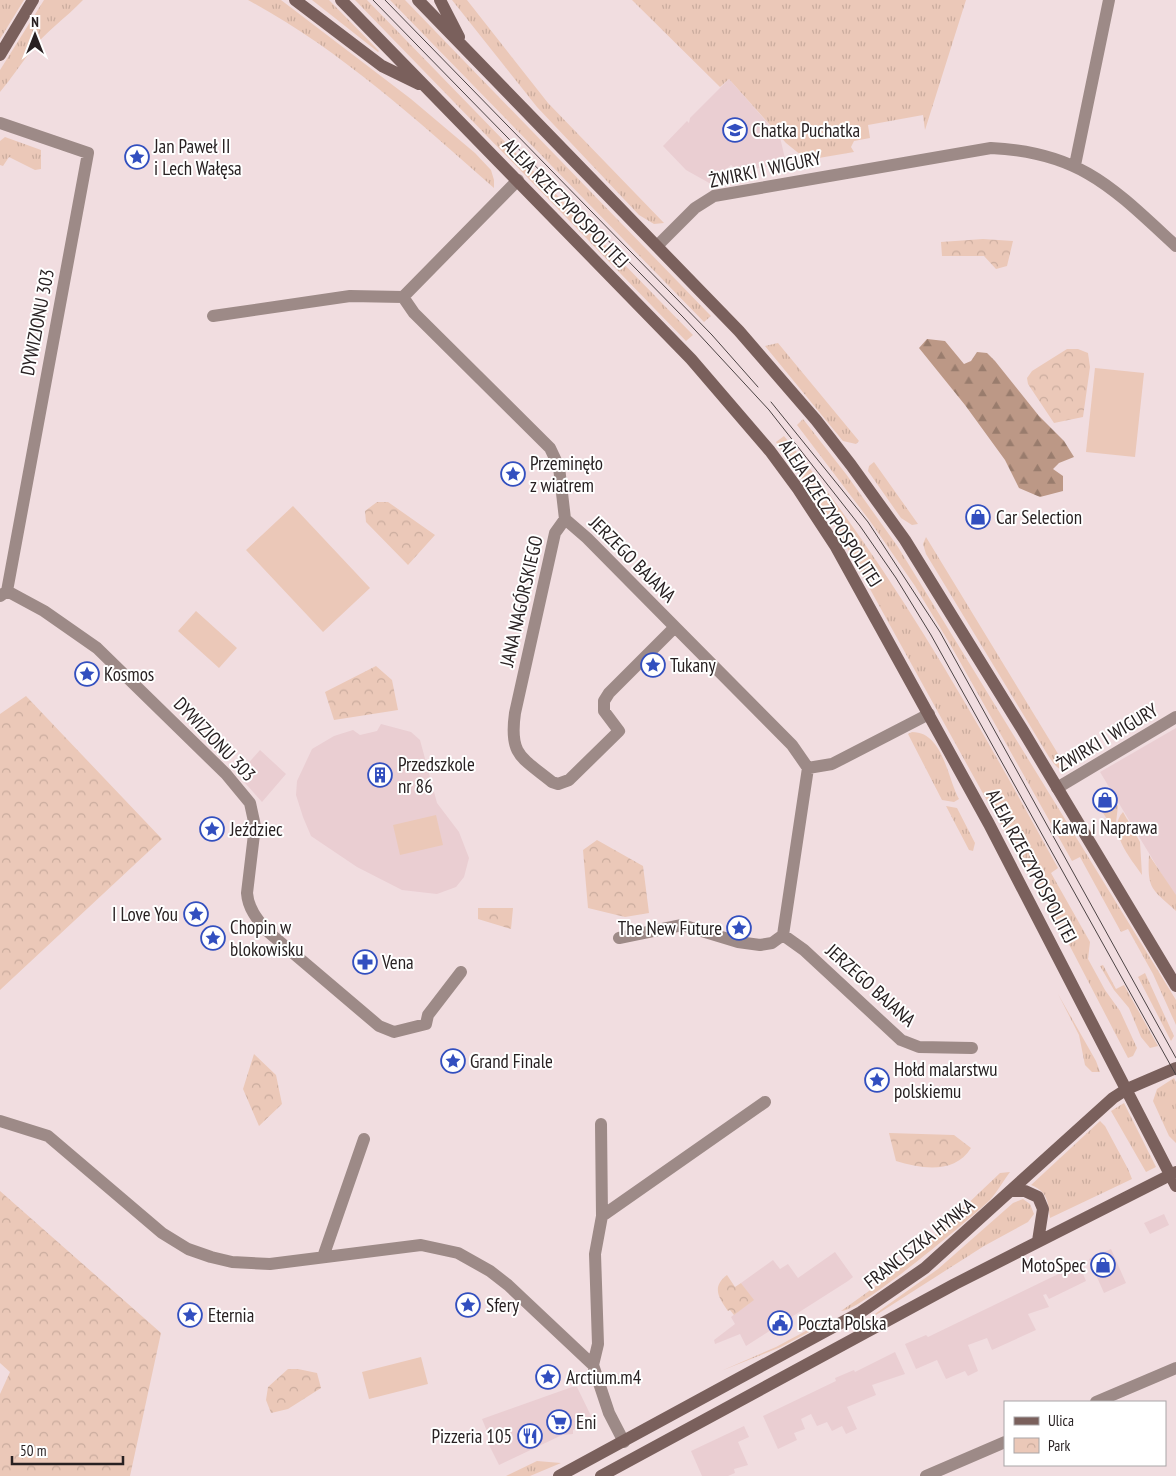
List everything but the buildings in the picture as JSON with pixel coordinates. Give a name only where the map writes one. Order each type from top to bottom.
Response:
[{"type":"main road","points":[[0,55],[33,0]]},
{"type":"main road","points":[[295,0],[382,66],[427,88]]},
{"type":"main road","name":"ALEJA RZECZYPOSPOLITEJ","points":[[341,0],[691,359],[770,451],[836,547],[929,714],[994,832],[1174,1178]]},
{"type":"main road","name":"ALEJA RZECZYPOSPOLITEJ","points":[[418,0],[739,331],[816,420],[851,465],[905,540],[1176,986]]},
{"type":"main road","points":[[440,0],[465,48]]},
{"type":"main road","name":"FRANCISZKA HYNKA","points":[[559,1476],[861,1312],[925,1268],[1102,1108],[1127,1089],[1176,1068]]},
{"type":"main road","points":[[601,1476],[615,1472],[1038,1241],[1174,1178]]},
{"type":"main road","points":[[1012,1191],[1025,1191],[1038,1197],[1044,1209],[1038,1241]]},
{"type":"street","points":[[1075,165],[1109,0]]},
{"type":"street","name":"DYWIZJONU 303","points":[[0,123],[88,153],[3,594],[44,611],[97,648],[226,774],[250,803],[255,826],[247,893],[256,918],[266,930],[378,1026],[394,1032],[426,1024],[428,1015],[461,972]]},
{"type":"street","name":"ŻWIRKI I WIGURY","points":[[657,246],[695,208],[707,199],[727,193],[991,148],[1016,149],[1075,165],[1115,190],[1176,246]]},
{"type":"street","points":[[213,316],[350,296],[404,297],[518,180]]},
{"type":"street","name":"JANA NAGÓRSKIEGO","points":[[404,297],[414,312],[550,448],[559,467],[565,519],[559,526],[553,543],[519,694],[512,738],[516,751],[552,782],[558,784],[569,780],[619,731]]},
{"type":"street","name":"JERZEGO BAJANA","points":[[565,519],[588,538],[792,745],[808,768]]},
{"type":"street","name":"JERZEGO BAJANA","points":[[619,731],[604,711],[604,702],[619,682],[675,627]]},
{"type":"street","points":[[619,938],[682,925],[738,942],[760,945],[772,943],[783,935],[808,768],[832,764],[929,714]]},
{"type":"street","name":"ŻWIRKI I WIGURY","points":[[1057,788],[1176,718]]},
{"type":"street","name":"JERZEGO BAJANA","points":[[783,935],[804,950],[901,1040],[918,1047],[972,1048]]},
{"type":"street","points":[[602,1216],[765,1102]]},
{"type":"street","points":[[0,1121],[48,1136],[162,1233],[188,1248],[232,1262],[260,1264],[421,1244],[452,1251],[490,1271],[508,1285],[593,1365],[610,1414],[624,1442]]},
{"type":"street","points":[[593,1365],[598,1344],[595,1254],[602,1216],[601,1124]]},
{"type":"street","points":[[323,1257],[364,1139]]},
{"type":"street","points":[[1098,1401],[1176,1368]]},
{"type":"street","points":[[926,1476],[1004,1442]]},
{"type":"shaded area","name":"Chatka Puchatka","points":[[729,79],[780,137],[786,163],[739,172],[731,165],[711,184],[686,170],[663,146],[687,121],[689,123],[690,118]]},
{"type":"shaded area","points":[[381,724],[411,732],[420,740],[437,803],[459,832],[469,858],[464,877],[456,887],[437,894],[402,890],[357,867],[311,836],[296,795],[297,781],[312,749],[334,736],[353,730],[360,735],[377,731]]},
{"type":"shaded area","points":[[1176,728],[1176,898],[1100,772]]},
{"type":"shaded area","points":[[260,750],[286,774],[262,802],[238,775]]},
{"type":"shaded area","points":[[1164,1214],[1169,1225],[1150,1234],[1144,1223]]},
{"type":"shaded area","points":[[1111,1249],[1126,1283],[1104,1293],[1089,1259]]},
{"type":"shaded area","points":[[835,1252],[853,1277],[848,1281],[746,1346],[740,1334],[715,1344],[714,1340],[735,1324],[731,1317],[753,1300],[741,1283],[773,1260],[780,1269],[788,1264],[798,1278]]},
{"type":"shaded area","points":[[1079,1264],[1086,1281],[1049,1299],[1046,1294],[1043,1295],[1049,1307],[1028,1314],[1036,1330],[992,1350],[987,1338],[968,1345],[978,1371],[968,1376],[965,1371],[946,1379],[937,1360],[916,1369],[905,1344],[926,1335],[928,1337]]},
{"type":"shaded area","points":[[895,1352],[905,1374],[872,1385],[876,1395],[847,1407],[857,1429],[846,1434],[842,1426],[832,1431],[827,1422],[817,1426],[811,1414],[801,1419],[805,1429],[794,1433],[797,1440],[778,1449],[763,1416],[836,1381],[835,1378],[854,1370],[855,1372]]},
{"type":"shaded area","points":[[572,1387],[577,1387],[593,1420],[573,1430],[573,1434],[562,1435],[499,1465],[488,1443],[491,1441],[482,1419]]},
{"type":"shaded area","points":[[744,1426],[749,1437],[738,1442],[748,1465],[734,1469],[735,1473],[728,1476],[702,1476],[691,1451]]},
{"type":"green space","points":[[0,0],[24,0],[0,39]]},
{"type":"green space","points":[[44,0],[83,0],[36,45],[0,92],[0,70]]},
{"type":"green space","points":[[248,0],[281,0],[411,99],[475,153],[491,170],[494,188],[346,63],[282,19]]},
{"type":"green space","points":[[312,0],[329,0],[379,51],[378,52]]},
{"type":"green space","points":[[355,0],[367,0],[693,335],[686,341]]},
{"type":"green space","points":[[390,0],[405,0],[711,316],[704,322]]},
{"type":"green space","points":[[452,0],[467,0],[548,103],[664,223],[654,224],[639,215],[537,107]]},
{"type":"green space","points":[[632,0],[966,0],[925,130],[923,115],[868,125],[870,138],[854,141],[851,147],[854,152],[807,160],[786,143],[729,79],[720,87]]},
{"type":"green space","points":[[5,137],[41,150],[41,169],[35,170],[9,157],[3,166],[0,165],[0,141]]},
{"type":"green space","points":[[983,239],[1013,241],[1007,266],[996,269],[984,256],[942,256],[941,242]]},
{"type":"green space","points":[[927,339],[945,341],[964,364],[971,361],[977,352],[987,353],[995,361],[1039,416],[1064,441],[1074,457],[1059,463],[1053,469],[1063,476],[1063,491],[1040,497],[1019,488],[1005,460],[965,405],[919,348]]},
{"type":"green space","points":[[778,343],[859,441],[856,444],[843,441],[765,346]]},
{"type":"green space","points":[[1067,349],[1078,349],[1088,353],[1090,367],[1083,417],[1054,423],[1028,384],[1027,378],[1032,371]]},
{"type":"green space","points":[[1095,368],[1144,373],[1135,457],[1086,452]]},
{"type":"green space","points":[[803,419],[846,474],[898,547],[1176,1000],[1176,1025],[1153,974],[1128,929],[1121,932],[1080,857],[1072,861],[950,644],[915,586],[870,521],[797,425]]},
{"type":"green space","points":[[784,436],[824,487],[897,592],[996,757],[1058,868],[1051,873],[1090,942],[1088,959],[1105,990],[1120,1011],[1137,1048],[1133,1056],[1128,1058],[1034,877],[991,808],[839,533],[776,442]]},
{"type":"green space","points":[[874,462],[918,524],[912,525],[901,518],[868,471],[869,466]]},
{"type":"green space","points":[[377,502],[388,502],[435,535],[408,565],[366,522],[365,511]]},
{"type":"green space","points":[[293,506],[370,588],[323,632],[246,550]]},
{"type":"green space","points":[[926,537],[1068,771],[1059,768],[1049,757],[926,554],[923,544]]},
{"type":"green space","points":[[196,611],[237,648],[219,668],[178,631]]},
{"type":"green space","points":[[376,666],[392,680],[398,710],[334,720],[325,692]]},
{"type":"green space","points":[[26,696],[162,839],[0,990],[0,714]]},
{"type":"green space","points":[[912,732],[922,734],[931,739],[937,747],[943,757],[959,799],[954,802],[942,800],[908,734]]},
{"type":"green space","points":[[1109,789],[1118,806],[1115,831],[1101,810],[1113,803],[1106,791]]},
{"type":"green space","points":[[946,806],[957,808],[975,843],[973,851],[969,850]]},
{"type":"green space","points":[[1123,812],[1140,842],[1142,875],[1127,853],[1119,836],[1118,819]]},
{"type":"green space","points":[[436,815],[443,845],[400,855],[393,825]]},
{"type":"green space","points":[[597,840],[643,866],[649,913],[625,917],[588,908],[583,850]]},
{"type":"green space","points":[[1149,855],[1176,895],[1176,911],[1156,893],[1150,882]]},
{"type":"green space","points":[[478,908],[513,908],[511,929],[478,919]]},
{"type":"green space","points":[[1103,965],[1116,989],[1124,985],[1158,1046],[1150,1048],[1141,1037],[1129,1008],[1114,990],[1100,966]]},
{"type":"green space","points":[[1145,973],[1174,1036],[1171,1041],[1138,977]]},
{"type":"green space","points":[[1058,994],[1096,1061],[1100,1072],[1092,1072],[1085,1065],[1079,1035]]},
{"type":"green space","points":[[254,1054],[276,1075],[282,1104],[259,1126],[243,1089]]},
{"type":"green space","points":[[1174,1078],[1176,1082],[1176,1143],[1169,1136],[1153,1101],[1157,1089]]},
{"type":"green space","points":[[1124,1103],[1156,1167],[1146,1172],[1111,1111]]},
{"type":"green space","points":[[1100,1121],[1105,1126],[1132,1179],[1050,1218],[1048,1202],[1044,1194],[1031,1185]]},
{"type":"green space","points":[[889,1133],[954,1135],[971,1148],[956,1162],[947,1166],[916,1166],[896,1161]]},
{"type":"green space","points":[[1010,1172],[990,1200],[961,1225],[892,1281],[852,1307],[841,1311],[897,1271],[1000,1173]]},
{"type":"green space","points":[[0,1191],[161,1333],[130,1476],[0,1476],[0,1394],[10,1372],[0,1363]]},
{"type":"green space","points":[[1023,1199],[1030,1204],[1034,1214],[1028,1222],[984,1246],[851,1331],[938,1269],[1013,1203]]},
{"type":"green space","points":[[727,1275],[735,1287],[741,1283],[754,1300],[734,1315],[730,1310],[728,1311],[718,1293],[719,1284]]},
{"type":"green space","points":[[826,1320],[826,1323],[781,1347],[721,1371],[776,1347]]},
{"type":"green space","points":[[421,1357],[428,1384],[369,1399],[362,1372]]},
{"type":"green space","points":[[288,1369],[317,1373],[321,1388],[288,1409],[271,1413],[266,1400],[268,1387]]},
{"type":"green space","points":[[537,1461],[561,1463],[530,1476],[506,1476]]},
{"type":"tram line","points":[[373,0],[683,317],[769,410],[860,526],[896,578],[931,635],[1176,1075]]},
{"type":"tram line","points":[[385,0],[712,335],[758,387]]},
{"type":"tram line","points":[[771,402],[868,522],[940,632],[1176,1058]]},
{"type":"place","name":"Chatka Puchatka","points":[[735,130]]},
{"type":"place","name":"Jan Paweł II i Lech Wałęsa","points":[[137,157]]},
{"type":"place","name":"Przeminęło z wiatrem","points":[[513,474]]},
{"type":"place","name":"Car Selection","points":[[978,517]]},
{"type":"place","name":"Tukany","points":[[653,665]]},
{"type":"place","name":"Kosmos","points":[[87,674]]},
{"type":"place","name":"Przedszkole nr 86","points":[[380,775]]},
{"type":"place","name":"Kawa i Naprawa","points":[[1105,800]]},
{"type":"place","name":"Jeździec","points":[[212,829]]},
{"type":"place","name":"I Love You","points":[[196,914]]},
{"type":"place","name":"The New Future","points":[[739,928]]},
{"type":"place","name":"Chopin w blokowisku","points":[[213,938]]},
{"type":"place","name":"Vena","points":[[365,962]]},
{"type":"place","name":"Grand Finale","points":[[453,1061]]},
{"type":"place","name":"Hołd malarstwu polskiemu","points":[[877,1080]]},
{"type":"place","name":"MotoSpec","points":[[1103,1265]]},
{"type":"place","name":"Sfery","points":[[468,1305]]},
{"type":"place","name":"Eternia","points":[[190,1315]]},
{"type":"place","name":"Poczta Polska","points":[[780,1323]]},
{"type":"place","name":"Arctium.m4","points":[[548,1377]]},
{"type":"place","name":"Eni","points":[[559,1422]]},
{"type":"place","name":"Pizzeria 105","points":[[530,1436]]}]
